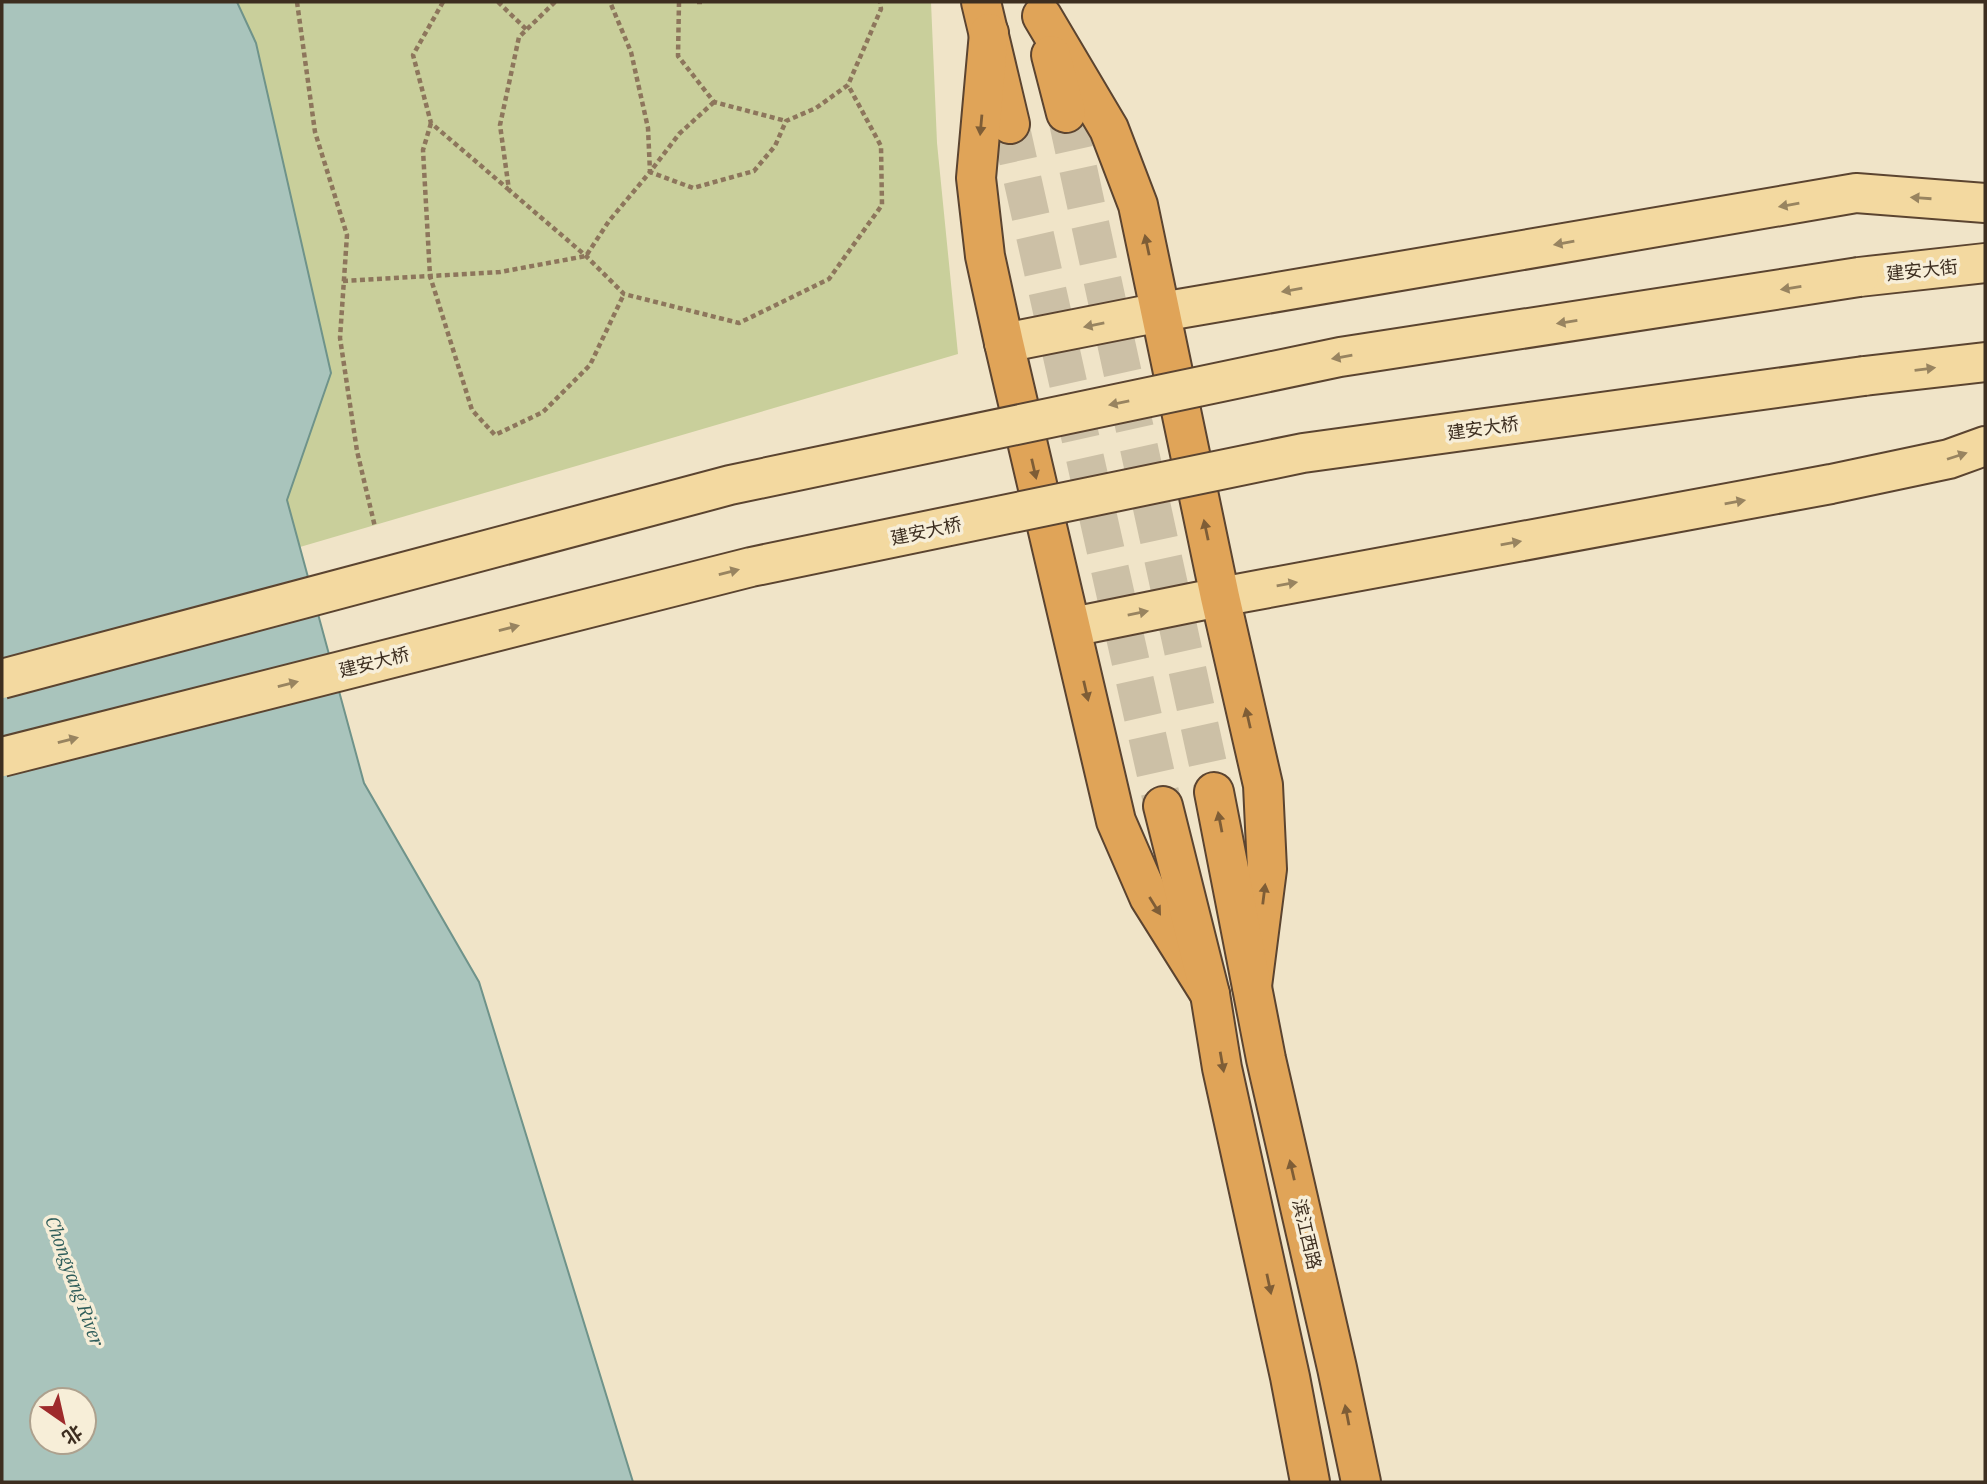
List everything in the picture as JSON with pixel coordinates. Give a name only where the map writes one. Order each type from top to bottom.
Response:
[{"type":"highway","points":[[1040,9],[1066,113]]},
{"type":"highway","points":[[1040,9],[1109,129],[1138,205],[1220,597],[1263,785],[1267,869],[1252,986],[1210,995]]},
{"type":"highway","points":[[985,17],[1010,124]]},
{"type":"highway","points":[[985,17],[976,178],[985,256],[1004,343],[1116,821],[1149,897],[1210,995]]},
{"type":"highway","name":"滨江西路","points":[[1214,792],[1269,1073],[1361,1482]]},
{"type":"highway","points":[[1163,806],[1210,995],[1222,1068],[1290,1377],[1310,1482]]},
{"type":"main road","points":[[1004,343],[1161,312],[1856,193],[1985,203]]},
{"type":"main road","name":"建安大街","points":[[2,679],[744,482],[1340,356],[1859,278],[1985,264]]},
{"type":"main road","name":"建安大桥","points":[[2,757],[751,566],[1303,453],[1864,376],[1985,362]]},
{"type":"main road","points":[[1072,627],[1831,484],[1948,459],[1985,446]]},
{"type":"path","points":[[297,2],[315,132],[347,235],[340,338],[357,451],[375,527]]},
{"type":"path","points":[[443,2],[413,55],[431,123],[423,150],[430,276],[472,411],[495,435],[543,412],[590,365],[624,294]]},
{"type":"path","points":[[498,2],[527,30]]},
{"type":"path","points":[[509,190],[500,125],[519,37],[555,2]]},
{"type":"path","points":[[610,2],[631,52],[648,128],[650,172]]},
{"type":"path","points":[[679,2],[678,56],[714,102],[786,121],[816,108],[848,85],[880,9],[880,2]]},
{"type":"path","points":[[698,2],[703,2]]},
{"type":"path","points":[[431,123],[586,256],[624,294],[739,323],[829,279],[882,205],[881,146],[848,85]]},
{"type":"path","points":[[343,281],[500,272],[586,256],[609,221],[679,134],[714,102]]},
{"type":"path","points":[[650,172],[693,188],[754,171],[775,146],[786,121]]},
{"type":"green space","points":[[237,2],[931,2],[937,143],[958,354],[300,547],[287,500],[331,372],[256,43]]},
{"type":"water","name":"Chongyang River","points":[[2,2],[237,2],[256,43],[331,373],[287,500],[364,783],[479,982],[633,1482],[2,1482]]},
{"type":"tunnel","points":[[1066,113],[1214,792]]},
{"type":"tunnel","points":[[1010,124],[1163,806]]}]
